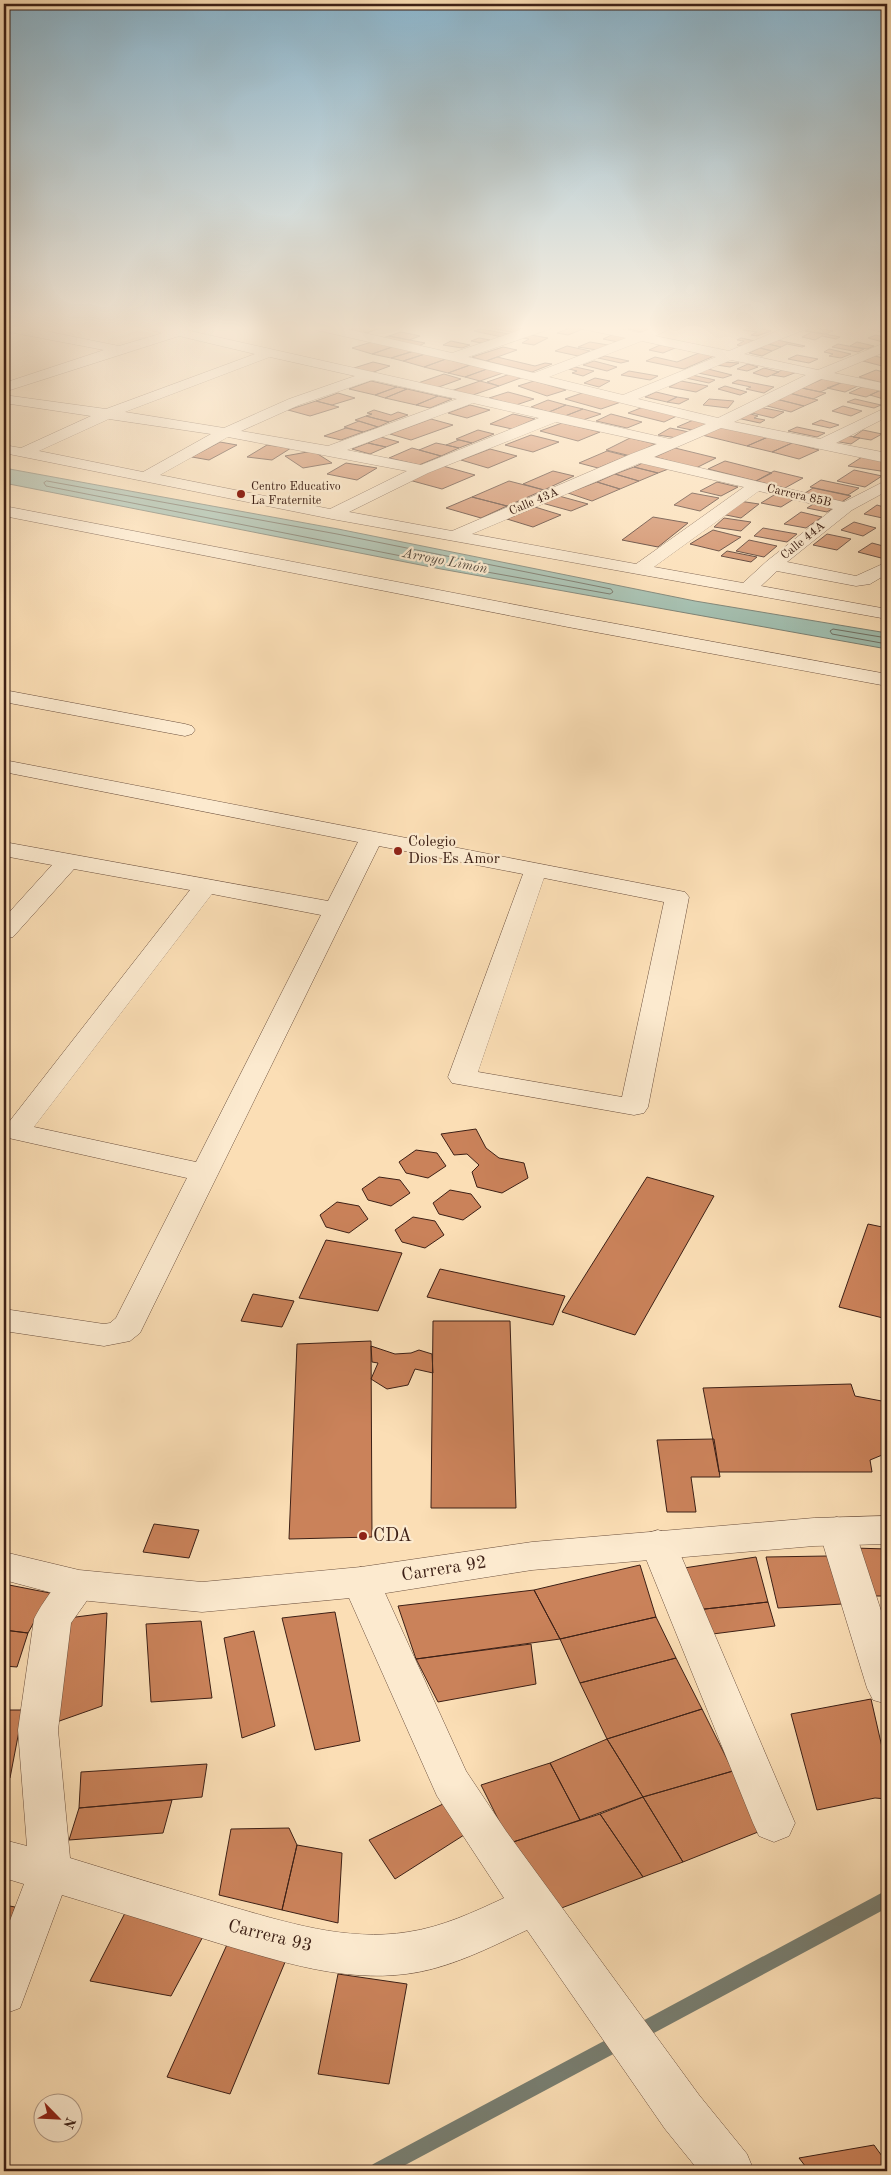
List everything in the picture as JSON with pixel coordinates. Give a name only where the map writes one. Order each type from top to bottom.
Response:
[{"type":"street","points":[[22,453],[79,428]]},
{"type":"street","points":[[196,428],[332,450],[422,470]]},
{"type":"street","points":[[145,477],[236,428]]},
{"type":"street","points":[[332,450],[395,428]]},
{"type":"street","points":[[332,514],[422,470],[528,428]]},
{"type":"street","points":[[597,428],[670,443]]},
{"type":"street","name":"Calle 43A","points":[[454,536],[709,428]]},
{"type":"street","points":[[742,428],[887,458]]},
{"type":"street","points":[[822,444],[854,428]]},
{"type":"street","points":[[4,450],[332,514],[887,614]]},
{"type":"street","name":"Carrera 85B","points":[[636,457],[846,507]]},
{"type":"street","name":"Calle 44A","points":[[748,588],[773,565],[846,507],[887,485]]},
{"type":"street","points":[[640,569],[756,486]]},
{"type":"street","points":[[4,511],[568,621],[887,680]]},
{"type":"street","points":[[773,565],[843,580],[864,580],[887,567]]},
{"type":"street","points":[[4,696],[185,730]]},
{"type":"street","points":[[4,788],[13,768],[372,837],[536,869],[678,897],[634,1107],[462,1077],[536,869]]},
{"type":"street","points":[[4,1320],[104,1335],[120,1332],[128,1325],[372,837]]},
{"type":"street","points":[[4,849],[336,910]]},
{"type":"street","points":[[4,932],[68,861]]},
{"type":"street","points":[[205,1173],[10,1130],[206,886]]},
{"type":"street","name":"Carrera 92","points":[[4,1566],[79,1585],[202,1597],[362,1582],[532,1556],[658,1544],[837,1531],[887,1530]]},
{"type":"street","points":[[837,1531],[887,1688]]},
{"type":"street","points":[[658,1544],[774,1823]]},
{"type":"street","points":[[362,1582],[451,1784],[682,2112],[730,2171]]},
{"type":"street","points":[[4,1993],[50,1871],[38,1730],[53,1619],[79,1585]]},
{"type":"street","name":"Carrera 93","points":[[4,1859],[50,1871],[293,1945],[358,1955],[408,1953],[467,1937],[542,1913]]},
{"type":"water","name":"Arroyo Limón","points":[[4,468],[338,529],[695,601],[887,633],[887,649],[441,569],[4,483]]},
{"type":"building","points":[[346,428],[376,428],[363,432]]},
{"type":"building","points":[[346,428],[363,432],[341,440],[324,436]]},
{"type":"building","points":[[408,428],[446,428],[411,440],[390,434]]},
{"type":"building","points":[[550,428],[581,428],[600,432],[578,441],[540,431]]},
{"type":"building","points":[[670,428],[689,432],[677,438],[658,435]]},
{"type":"building","points":[[680,428],[699,428],[692,430]]},
{"type":"building","points":[[719,428],[728,428],[768,437],[747,446],[702,435]]},
{"type":"building","points":[[799,428],[825,433],[817,437],[788,431]]},
{"type":"building","points":[[478,430],[494,434],[472,443],[456,439]]},
{"type":"building","points":[[863,430],[882,434],[871,440],[853,437]]},
{"type":"building","points":[[531,435],[559,442],[533,452],[505,445]]},
{"type":"building","points":[[844,435],[860,438],[851,444],[834,441]]},
{"type":"building","points":[[381,437],[399,442],[386,447],[368,443]]},
{"type":"building","points":[[768,437],[792,443],[772,452],[747,446]]},
{"type":"building","points":[[630,438],[655,444],[631,456],[606,450]]},
{"type":"building","points":[[459,440],[472,443],[459,448],[446,445]]},
{"type":"building","points":[[220,442],[237,445],[209,460],[192,457]]},
{"type":"building","points":[[368,443],[386,447],[370,454],[352,449]]},
{"type":"building","points":[[436,443],[459,448],[441,456],[419,450]]},
{"type":"building","points":[[792,443],[819,450],[799,459],[772,452]]},
{"type":"building","points":[[267,445],[291,448],[272,460],[247,457]]},
{"type":"building","points":[[412,448],[441,456],[419,465],[389,458]]},
{"type":"building","points":[[675,448],[716,458],[696,468],[655,457]]},
{"type":"building","points":[[490,449],[517,456],[488,468],[461,460]]},
{"type":"building","points":[[313,451],[332,463],[303,468],[285,456]]},
{"type":"building","points":[[607,451],[627,456],[598,468],[579,463]]},
{"type":"building","points":[[862,457],[887,462],[887,472],[848,466]]},
{"type":"building","points":[[647,461],[671,468],[658,473],[634,467]]},
{"type":"building","points":[[725,461],[772,473],[756,481],[708,469]]},
{"type":"building","points":[[346,463],[377,468],[357,480],[327,474]]},
{"type":"building","points":[[443,466],[475,475],[442,489],[409,480]]},
{"type":"building","points":[[634,467],[658,473],[639,481],[615,474]]},
{"type":"building","points":[[854,470],[882,476],[865,487],[837,481]]},
{"type":"building","points":[[553,471],[574,476],[544,490],[523,484]]},
{"type":"building","points":[[774,471],[803,478],[785,488],[756,481]]},
{"type":"building","points":[[615,474],[639,481],[620,489],[597,482]]},
{"type":"building","points":[[821,480],[859,488],[848,495],[810,487]]},
{"type":"building","points":[[509,481],[544,490],[507,506],[472,497]]},
{"type":"building","points":[[597,482],[620,489],[592,501],[568,493]]},
{"type":"building","points":[[717,482],[738,487],[721,496],[700,491]]},
{"type":"building","points":[[813,488],[851,496],[840,503],[802,495]]},
{"type":"building","points":[[692,493],[719,498],[700,511],[674,505]]},
{"type":"building","points":[[774,495],[794,499],[781,507],[761,503]]},
{"type":"building","points":[[559,496],[588,504],[571,511],[542,503]]},
{"type":"building","points":[[472,497],[507,506],[481,518],[446,508]]},
{"type":"building","points":[[739,501],[759,504],[741,518],[721,514]]},
{"type":"building","points":[[815,503],[835,507],[827,512],[807,508]]},
{"type":"building","points":[[877,505],[887,508],[887,519],[864,514]]},
{"type":"building","points":[[535,507],[561,515],[533,527],[507,519]]},
{"type":"building","points":[[801,512],[822,517],[806,528],[784,524]]},
{"type":"building","points":[[653,517],[688,523],[658,547],[622,540]]},
{"type":"building","points":[[724,518],[751,522],[741,531],[714,527]]},
{"type":"building","points":[[854,522],[876,528],[863,536],[841,530]]},
{"type":"building","points":[[763,528],[797,534],[787,542],[754,536]]},
{"type":"building","points":[[713,530],[741,537],[719,551],[690,544]]},
{"type":"building","points":[[827,534],[851,539],[837,550],[813,545]]},
{"type":"building","points":[[749,540],[777,546],[764,557],[736,551]]},
{"type":"building","points":[[872,543],[887,547],[887,558],[858,552]]},
{"type":"building","points":[[727,551],[757,557],[751,562],[721,556]]},
{"type":"building","points":[[476,1129],[486,1148],[499,1158],[524,1163],[528,1178],[502,1193],[477,1187],[472,1172],[479,1165],[467,1154],[454,1155],[441,1134]]},
{"type":"building","points":[[416,1150],[437,1153],[446,1166],[428,1178],[406,1173],[399,1162]]},
{"type":"building","points":[[379,1177],[400,1180],[410,1193],[391,1206],[368,1200],[362,1189]]},
{"type":"building","points":[[647,1177],[714,1196],[635,1335],[562,1312]]},
{"type":"building","points":[[450,1190],[471,1194],[481,1207],[463,1220],[439,1214],[433,1203]]},
{"type":"building","points":[[337,1202],[359,1206],[368,1219],[349,1233],[326,1227],[320,1215]]},
{"type":"building","points":[[413,1217],[435,1221],[444,1235],[425,1248],[402,1242],[395,1230]]},
{"type":"building","points":[[868,1224],[887,1228],[887,1319],[839,1307]]},
{"type":"building","points":[[326,1240],[402,1253],[378,1311],[299,1298]]},
{"type":"building","points":[[440,1269],[565,1296],[553,1325],[427,1297]]},
{"type":"building","points":[[253,1294],[294,1301],[282,1327],[241,1321]]},
{"type":"building","points":[[433,1321],[510,1321],[516,1508],[431,1508]]},
{"type":"building","points":[[371,1341],[372,1537],[289,1539],[297,1344]]},
{"type":"building","points":[[371,1346],[395,1354],[411,1353],[419,1350],[432,1354],[433,1373],[415,1369],[408,1385],[387,1389],[371,1379],[378,1363],[372,1362]]},
{"type":"building","points":[[851,1384],[855,1396],[887,1402],[887,1453],[870,1460],[872,1472],[719,1472],[703,1388]]},
{"type":"building","points":[[714,1439],[720,1477],[691,1477],[696,1512],[667,1512],[657,1440]]},
{"type":"building","points":[[154,1524],[199,1530],[189,1558],[143,1552]]},
{"type":"building","points":[[854,1548],[887,1549],[887,1596],[871,1596]]},
{"type":"building","points":[[827,1556],[842,1604],[778,1608],[766,1557]]},
{"type":"building","points":[[756,1557],[768,1602],[696,1610],[684,1568]]},
{"type":"building","points":[[640,1565],[656,1617],[560,1639],[534,1590]]},
{"type":"building","points":[[4,1584],[50,1593],[28,1633],[4,1630]]},
{"type":"building","points":[[534,1590],[560,1639],[416,1659],[398,1606]]},
{"type":"building","points":[[768,1602],[775,1626],[705,1635],[696,1610]]},
{"type":"building","points":[[335,1612],[360,1741],[315,1750],[282,1618]]},
{"type":"building","points":[[107,1613],[102,1706],[51,1724],[68,1618]]},
{"type":"building","points":[[656,1617],[676,1658],[580,1683],[560,1639]]},
{"type":"building","points":[[201,1621],[212,1698],[151,1702],[146,1624]]},
{"type":"building","points":[[4,1630],[28,1633],[17,1667],[4,1666]]},
{"type":"building","points":[[254,1631],[275,1726],[242,1738],[224,1638]]},
{"type":"building","points":[[531,1644],[536,1684],[438,1702],[416,1659]]},
{"type":"building","points":[[676,1658],[702,1709],[607,1739],[580,1683]]},
{"type":"building","points":[[871,1699],[887,1769],[887,1799],[875,1798],[817,1810],[791,1714]]},
{"type":"building","points":[[702,1709],[733,1771],[643,1797],[607,1739]]},
{"type":"building","points":[[4,1710],[23,1710],[10,1778],[4,1779]]},
{"type":"building","points":[[607,1739],[643,1797],[580,1820],[550,1763]]},
{"type":"building","points":[[550,1763],[580,1820],[510,1843],[481,1785]]},
{"type":"building","points":[[207,1764],[202,1797],[79,1808],[81,1772]]},
{"type":"building","points":[[733,1771],[763,1830],[683,1862],[643,1797]]},
{"type":"building","points":[[643,1797],[683,1862],[643,1877],[600,1814]]},
{"type":"building","points":[[172,1800],[163,1833],[69,1840],[79,1808]]},
{"type":"building","points":[[445,1803],[464,1835],[395,1879],[369,1840]]},
{"type":"building","points":[[600,1814],[643,1877],[551,1912],[510,1843]]},
{"type":"building","points":[[289,1828],[297,1845],[282,1910],[219,1895],[231,1829]]},
{"type":"building","points":[[297,1845],[342,1853],[338,1923],[282,1910]]},
{"type":"building","points":[[4,1905],[15,1907],[4,1943]]},
{"type":"building","points":[[125,1913],[207,1929],[171,1996],[90,1981]]},
{"type":"building","points":[[230,1938],[288,1955],[230,2094],[167,2077]]},
{"type":"building","points":[[338,1974],[407,1984],[389,2084],[318,2074]]},
{"type":"building","points":[[874,2145],[887,2163],[887,2171],[809,2171],[799,2158]]},
{"type":"waterway","points":[[637,2033],[887,1899]]},
{"type":"waterway","points":[[377,2171],[619,2042]]},
{"type":"place","name":"Centro Educativo La Fraternite","points":[[241,494]]},
{"type":"place","name":"Colegio Dios Es Amor","points":[[398,851]]},
{"type":"place","name":"CDA","points":[[363,1536]]}]
